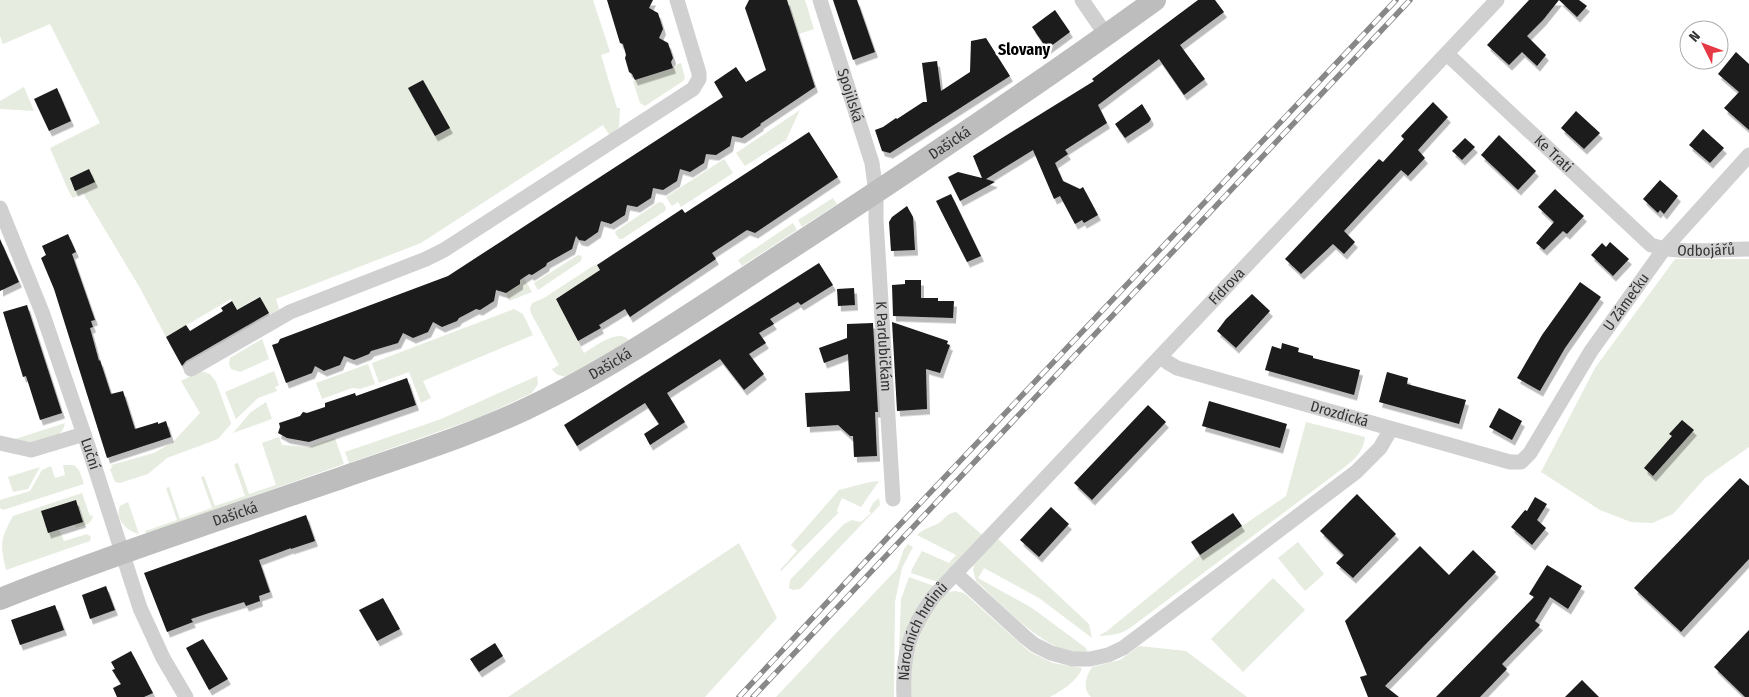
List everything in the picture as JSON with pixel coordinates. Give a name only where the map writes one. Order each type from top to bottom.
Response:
[{"type":"main road","name":"Dašická","points":[[0,599],[122,554],[425,449],[525,410],[590,376],[631,351],[876,193],[1012,102],[1155,0]]},
{"type":"street","points":[[191,369],[290,312],[426,259],[444,250],[687,94],[697,84],[699,73],[677,0]]},
{"type":"street","name":"Spojilská","points":[[820,0],[872,164],[876,193]]},
{"type":"street","points":[[1082,0],[1106,35]]},
{"type":"street","name":"Fidrova","points":[[955,573],[1497,0]]},
{"type":"street","name":"Ke Trati","points":[[1446,54],[1641,237],[1650,244],[1664,249]]},
{"type":"street","name":"U Zámečku","points":[[1520,462],[1530,453],[1590,351],[1664,249],[1749,155]]},
{"type":"street","name":"K Pardubičkám","points":[[876,193],[876,230],[893,499]]},
{"type":"street","name":"Luční","points":[[0,208],[42,312],[84,434],[140,608],[163,658],[186,697]]},
{"type":"street","name":"Odbojářů","points":[[1664,249],[1749,248]]},
{"type":"street","name":"Drozdická","points":[[1161,356],[1177,368],[1510,462],[1520,462]]},
{"type":"street","points":[[955,573],[1025,637],[1043,650],[1073,659],[1108,655],[1123,648],[1360,469],[1385,442],[1391,429]]},
{"type":"street","points":[[0,443],[31,450],[84,434]]},
{"type":"street","name":"Národních hrdinů","points":[[904,697],[904,665],[912,633],[924,609],[955,573]]},
{"type":"shaded area","points":[[0,0],[593,0],[610,52],[601,55],[617,108],[620,108],[619,127],[610,136],[603,125],[421,243],[276,299],[279,309],[273,314],[270,314],[259,297],[246,304],[256,321],[247,327],[231,299],[166,337],[140,288],[83,193],[73,198],[69,192],[50,148],[100,123],[50,24],[3,44],[0,36]]},
{"type":"shaded area","points":[[787,0],[805,0],[814,29],[799,34]]},
{"type":"shaded area","points":[[681,63],[685,78],[683,81],[645,106],[640,103],[633,81],[675,67],[675,65]]},
{"type":"shaded area","points":[[24,87],[34,111],[0,109],[0,101]]},
{"type":"shaded area","points":[[800,110],[786,140],[745,166],[736,153]]},
{"type":"shaded area","points":[[724,159],[733,173],[681,207],[678,202],[672,206],[666,197]]},
{"type":"shaded area","points":[[833,198],[837,204],[802,227],[798,220]]},
{"type":"shaded area","points":[[659,202],[663,203],[666,208],[665,211],[622,239],[619,239],[615,233],[616,231]]},
{"type":"shaded area","points":[[793,223],[797,230],[742,266],[738,260]]},
{"type":"shaded area","points":[[578,255],[582,256],[581,261],[538,290],[534,283]]},
{"type":"shaded area","points":[[1675,259],[1749,259],[1749,447],[1705,478],[1673,514],[1652,523],[1631,522],[1600,510],[1541,472],[1595,368]]},
{"type":"shaded area","points":[[596,264],[600,270],[556,299],[584,353],[613,337],[619,336],[629,340],[567,377],[560,376],[552,369],[559,365],[530,308],[532,303],[544,298]]},
{"type":"shaded area","points":[[524,278],[532,292],[509,301],[506,293],[519,285],[520,280]]},
{"type":"shaded area","points":[[514,309],[523,314],[533,335],[423,381],[431,398],[421,403],[409,372],[379,383],[372,363]]},
{"type":"shaded area","points":[[262,339],[269,359],[240,372],[231,369],[229,364],[230,358]]},
{"type":"shaded area","points":[[368,364],[375,384],[360,389],[352,388],[322,399],[316,383]]},
{"type":"shaded area","points":[[201,371],[210,374],[216,382],[231,423],[230,425],[218,439],[167,458],[148,474],[120,483],[115,482],[110,469],[112,468],[111,465],[154,453],[173,442],[200,413],[181,381]]},
{"type":"shaded area","points":[[274,371],[279,385],[275,387],[277,391],[258,398],[236,419],[225,392]]},
{"type":"shaded area","points":[[537,376],[538,384],[532,393],[483,416],[349,463],[345,452],[441,419]]},
{"type":"shaded area","points":[[266,402],[272,419],[233,433],[251,412]]},
{"type":"shaded area","points":[[1306,422],[1365,437],[1361,450],[1346,466],[1133,626],[1120,633],[1100,636],[1200,555],[1286,496]]},
{"type":"shaded area","points":[[65,423],[57,436],[50,439],[33,442],[9,441]]},
{"type":"shaded area","points":[[279,437],[282,445],[309,447],[335,438],[344,464],[146,534],[145,531],[177,520],[166,488],[169,487],[180,519],[212,508],[201,477],[204,476],[215,506],[245,496],[234,464],[238,463],[249,494],[276,485],[262,443]]},
{"type":"shaded area","points":[[63,465],[74,465],[79,470],[84,484],[3,510],[0,508],[0,500],[30,491],[42,470],[51,466],[55,478],[65,475]]},
{"type":"shaded area","points":[[40,467],[28,489],[13,492],[8,477]]},
{"type":"shaded area","points":[[879,481],[861,507],[842,498],[837,510],[838,513],[780,570],[797,551],[791,545],[839,490]]},
{"type":"shaded area","points":[[82,493],[90,516],[93,515],[91,521],[76,528],[74,524],[83,520],[77,501],[75,501],[59,529],[64,541],[87,534],[91,537],[90,541],[6,570],[2,542],[13,516]]},
{"type":"shaded area","points":[[879,498],[880,505],[800,589],[793,590],[789,588],[790,580],[844,524],[852,520],[861,522],[871,513],[869,511],[873,503]]},
{"type":"shaded area","points":[[128,502],[139,534],[130,530],[120,520],[120,506]]},
{"type":"shaded area","points":[[956,512],[982,535],[938,582],[911,573],[922,551],[949,563],[956,555],[917,535]]},
{"type":"shaded area","points":[[997,538],[1089,624],[1092,638],[1039,598],[984,568],[978,578],[1032,608],[1086,648],[1087,651],[1073,652],[1043,639],[1027,628],[976,581],[973,570],[974,565]]},
{"type":"shaded area","points":[[1298,542],[1324,574],[1305,591],[1278,558]]},
{"type":"shaded area","points":[[739,543],[777,618],[705,697],[508,697]]},
{"type":"shaded area","points":[[908,544],[913,547],[902,568],[895,602],[894,697],[776,697],[897,569],[904,549]]},
{"type":"shaded area","points":[[909,577],[934,586],[899,653],[901,599]]},
{"type":"shaded area","points":[[1273,578],[1305,610],[1243,672],[1211,639]]},
{"type":"shaded area","points":[[948,592],[964,593],[1030,652],[1053,663],[1082,668],[1080,673],[1069,685],[1050,697],[910,697],[911,661],[924,624],[934,605]]},
{"type":"shaded area","points":[[1139,646],[1186,651],[1247,697],[1091,697],[1088,694],[1086,682],[1092,667],[1120,660]]},
{"type":"building","points":[[607,0],[653,0],[649,8],[658,13],[663,29],[659,38],[668,43],[673,58],[671,62],[673,68],[635,80],[629,72],[623,44],[620,43]]},
{"type":"building","points":[[749,0],[787,0],[815,87],[742,138],[732,136],[730,146],[716,155],[706,154],[704,163],[690,172],[680,169],[677,181],[663,190],[653,188],[651,198],[637,207],[627,205],[625,215],[611,224],[601,221],[598,232],[585,241],[579,240],[576,236],[572,249],[547,263],[546,266],[532,275],[529,274],[520,280],[520,284],[506,293],[496,290],[494,301],[480,310],[476,309],[457,321],[442,327],[433,322],[428,332],[413,338],[403,333],[398,343],[371,351],[369,354],[354,360],[344,356],[340,365],[324,371],[315,366],[312,373],[286,383],[272,345],[278,343],[280,339],[448,276],[723,97],[714,82],[736,67],[746,82],[766,70],[745,8]]},
{"type":"building","points":[[833,0],[857,0],[875,52],[853,60]]},
{"type":"building","points":[[1198,0],[1215,0],[1224,12],[1180,45],[1205,79],[1184,95],[1159,59],[1098,105],[1107,123],[1065,150],[1068,154],[1055,163],[1063,181],[1080,189],[1083,187],[1098,215],[1084,223],[1082,220],[1075,224],[1060,196],[1054,199],[1033,150],[986,179],[995,182],[960,201],[948,177],[958,172],[982,178],[973,156],[1094,81],[1092,79]]},
{"type":"building","points":[[1529,0],[1559,0],[1527,36],[1546,55],[1537,66],[1522,52],[1509,65],[1487,45]]},
{"type":"building","points":[[1559,0],[1579,0],[1587,6],[1577,17]]},
{"type":"building","points":[[1055,10],[1070,32],[1047,49],[1032,27]]},
{"type":"building","points":[[986,38],[1010,76],[890,153],[882,151],[875,130],[897,119],[923,102],[927,102],[922,63],[937,61],[941,91],[970,72],[971,41]]},
{"type":"building","points":[[1736,52],[1749,64],[1749,130],[1724,108],[1739,92],[1718,74],[1721,70],[1729,70],[1729,61]]},
{"type":"building","points":[[423,80],[450,128],[435,136],[408,88]]},
{"type":"building","points":[[57,88],[71,121],[49,131],[34,99]]},
{"type":"building","points":[[1433,102],[1448,117],[1418,150],[1425,158],[1408,176],[1401,170],[1344,231],[1355,242],[1344,254],[1333,244],[1301,274],[1285,259],[1379,159],[1383,162],[1404,139],[1401,136]]},
{"type":"building","points":[[1142,104],[1151,119],[1125,138],[1115,124]]},
{"type":"building","points":[[1576,111],[1600,133],[1584,149],[1561,128]]},
{"type":"building","points":[[1703,129],[1724,148],[1710,163],[1689,145]]},
{"type":"building","points":[[809,132],[838,177],[755,233],[747,230],[712,253],[716,259],[630,317],[625,309],[599,325],[601,328],[578,341],[556,299],[600,270],[597,265],[682,209],[685,213]]},
{"type":"building","points":[[1499,135],[1536,171],[1518,190],[1481,155]]},
{"type":"building","points":[[1465,138],[1475,147],[1462,160],[1452,151]]},
{"type":"building","points":[[89,169],[95,182],[75,191],[70,178]]},
{"type":"building","points":[[1660,180],[1678,196],[1664,214],[1660,210],[1658,213],[1643,199]]},
{"type":"building","points":[[1555,189],[1584,216],[1567,234],[1563,231],[1544,250],[1536,243],[1554,222],[1538,207]]},
{"type":"building","points":[[951,194],[981,256],[967,262],[936,201]]},
{"type":"building","points":[[907,206],[913,217],[915,250],[891,251],[889,222],[892,217]]},
{"type":"building","points":[[68,234],[76,252],[72,254],[95,320],[91,321],[93,327],[90,328],[111,394],[123,391],[135,429],[166,421],[171,437],[107,458],[54,289],[41,258],[46,255],[42,246]]},
{"type":"building","points":[[0,239],[19,282],[0,291]]},
{"type":"building","points":[[1610,242],[1629,259],[1613,276],[1591,255],[1602,243],[1606,247]]},
{"type":"building","points":[[819,263],[833,285],[801,305],[798,302],[770,319],[774,324],[759,333],[766,343],[749,354],[764,374],[744,390],[720,359],[667,393],[685,422],[650,445],[644,434],[659,424],[645,403],[577,446],[564,425]]},
{"type":"building","points":[[905,280],[921,280],[921,298],[938,298],[938,301],[954,301],[953,318],[893,316],[892,285],[905,284]]},
{"type":"building","points":[[1580,282],[1601,297],[1565,348],[1540,391],[1517,378],[1542,335]]},
{"type":"building","points":[[854,288],[855,305],[838,306],[837,289]]},
{"type":"building","points":[[1252,294],[1270,311],[1236,348],[1217,331],[1226,319]]},
{"type":"building","points":[[260,297],[269,313],[186,361],[182,366],[166,337],[186,325],[190,331],[223,311],[221,308],[232,301],[237,310]]},
{"type":"building","points":[[27,305],[62,413],[40,420],[26,376],[23,377],[3,312]]},
{"type":"building","points":[[892,322],[948,341],[947,344],[950,345],[940,373],[926,369],[927,409],[897,411]]},
{"type":"building","points":[[873,323],[878,412],[875,412],[877,456],[854,457],[853,436],[850,436],[838,425],[807,427],[805,393],[850,391],[848,354],[824,363],[819,348],[847,338],[847,324]]},
{"type":"building","points":[[1282,343],[1299,348],[1298,352],[1313,356],[1313,358],[1360,370],[1354,395],[1265,370],[1272,346],[1281,349]]},
{"type":"building","points":[[1387,372],[1408,378],[1407,384],[1466,400],[1459,424],[1379,402]]},
{"type":"building","points":[[407,378],[416,405],[309,442],[287,438],[278,433],[279,423],[300,416],[303,412],[307,413],[325,407],[325,403],[355,393],[356,396]]},
{"type":"building","points":[[1209,401],[1287,424],[1280,448],[1202,426]]},
{"type":"building","points":[[1148,405],[1166,422],[1092,500],[1074,483]]},
{"type":"building","points":[[1499,408],[1522,421],[1512,440],[1489,427]]},
{"type":"building","points":[[1682,420],[1694,430],[1653,476],[1644,468],[1672,436],[1669,434]]},
{"type":"building","points":[[1740,478],[1749,486],[1749,559],[1681,632],[1634,588]]},
{"type":"building","points":[[1357,494],[1396,534],[1353,578],[1336,563],[1344,555],[1320,531]]},
{"type":"building","points":[[1535,497],[1547,504],[1537,520],[1546,528],[1532,545],[1511,527],[1525,510],[1527,511]]},
{"type":"building","points":[[76,500],[83,522],[48,533],[41,511]]},
{"type":"building","points":[[1051,507],[1069,524],[1039,557],[1020,540]]},
{"type":"building","points":[[1233,513],[1242,526],[1200,555],[1191,542]]},
{"type":"building","points":[[306,515],[315,541],[259,560],[270,592],[259,596],[260,601],[246,606],[244,602],[191,619],[193,622],[167,632],[144,573]]},
{"type":"building","points":[[1420,546],[1449,575],[1473,550],[1496,572],[1385,686],[1399,697],[1368,697],[1360,677],[1367,675],[1345,621]]},
{"type":"building","points":[[1547,565],[1582,586],[1568,609],[1550,597],[1535,621],[1540,625],[1502,664],[1507,669],[1480,697],[1436,697],[1534,597],[1529,594]]},
{"type":"building","points":[[106,586],[115,610],[90,619],[82,595]]},
{"type":"building","points":[[383,598],[400,629],[377,641],[359,610]]},
{"type":"building","points":[[55,605],[64,630],[20,645],[11,620]]},
{"type":"building","points":[[1749,630],[1749,697],[1745,697],[1714,667]]},
{"type":"building","points":[[203,639],[228,679],[209,690],[186,648]]},
{"type":"building","points":[[495,643],[503,656],[479,672],[470,659]]},
{"type":"building","points":[[131,651],[153,693],[144,697],[117,697],[113,688],[121,684],[112,670],[115,669],[111,662]]},
{"type":"building","points":[[1582,680],[1599,697],[1565,697]]},
{"type":"railway","points":[[739,697],[1396,0]]},
{"type":"railway","points":[[753,697],[1410,0]]},
{"type":"district","name":"Slovany","points":[[1024,49]]}]
